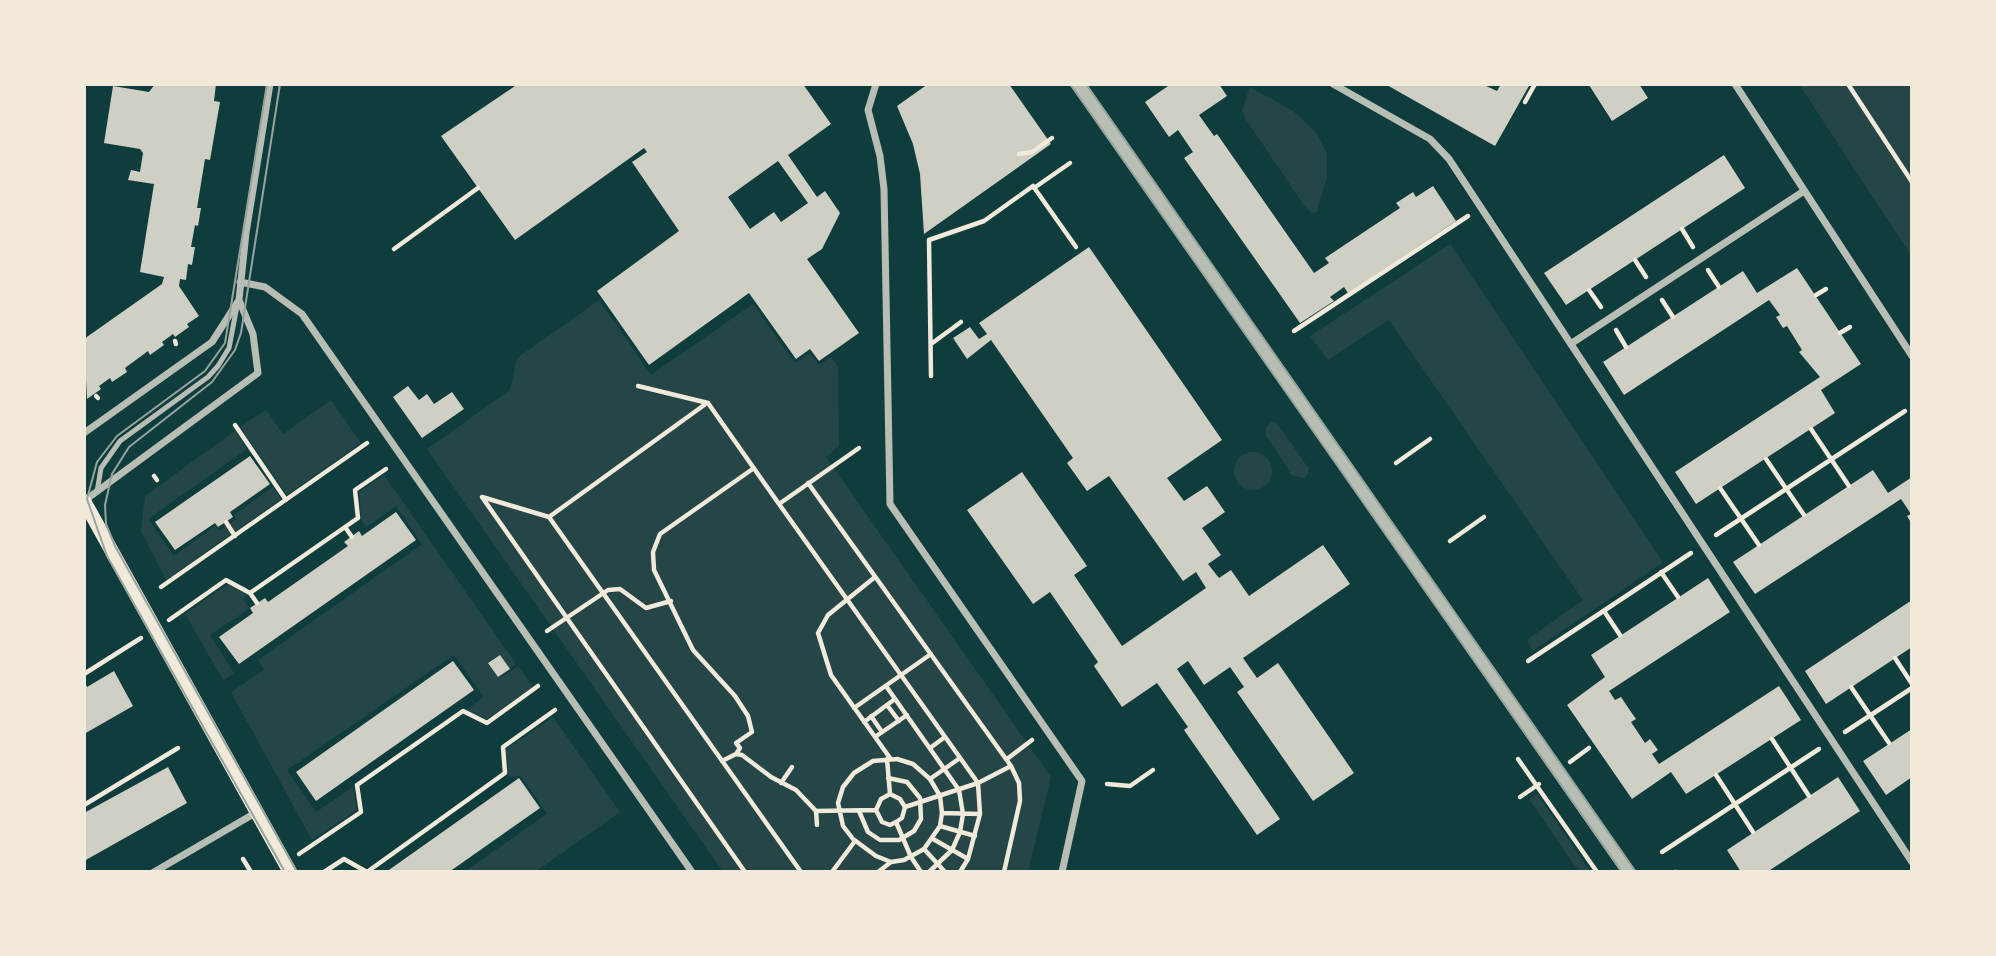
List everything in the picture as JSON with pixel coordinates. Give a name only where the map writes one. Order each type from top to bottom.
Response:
[{"type":"main road","points":[[84,501],[287,868]]},
{"type":"street","points":[[84,501],[258,373],[253,334],[239,300],[270,84]]},
{"type":"street","points":[[876,84],[868,110],[884,189],[890,505],[1082,781],[1062,872]]},
{"type":"street","points":[[1078,84],[1628,872]]},
{"type":"street","points":[[1333,84],[1440,148],[1572,343],[1912,862]]},
{"type":"street","points":[[1735,84],[1912,356]]},
{"type":"street","points":[[1572,343],[1804,191]]},
{"type":"street","points":[[240,282],[265,287],[302,314],[692,872]]},
{"type":"street","points":[[84,433],[212,342],[239,300]]},
{"type":"street","points":[[154,872],[257,812]]},
{"type":"lane","points":[[97,492],[101,468],[120,441],[208,377],[218,366],[229,348],[239,300]]},
{"type":"path","points":[[1525,102],[1535,84]]},
{"type":"path","points":[[1848,84],[1912,182]]},
{"type":"path","points":[[1019,154],[1032,152],[1052,138]]},
{"type":"path","points":[[931,376],[929,240],[984,221],[1070,163]]},
{"type":"path","points":[[394,249],[478,188]]},
{"type":"path","points":[[1034,188],[1076,247]]},
{"type":"path","points":[[1294,331],[1461,220]]},
{"type":"path","points":[[1682,229],[1694,248]]},
{"type":"path","points":[[1635,260],[1647,278]]},
{"type":"path","points":[[1707,269],[1719,286]]},
{"type":"path","points":[[1816,295],[1826,289]]},
{"type":"path","points":[[1589,290],[1601,308]]},
{"type":"path","points":[[1661,299],[1673,317]]},
{"type":"path","points":[[930,344],[961,322]]},
{"type":"path","points":[[1840,334],[1850,327]]},
{"type":"path","points":[[1615,330],[1626,347]]},
{"type":"path","points":[[638,386],[708,403],[978,783],[980,814],[968,859],[960,872]]},
{"type":"path","points":[[549,517],[708,403]]},
{"type":"path","points":[[1716,535],[1905,411]]},
{"type":"path","points":[[235,425],[286,500]]},
{"type":"path","points":[[1811,429],[1849,486]]},
{"type":"path","points":[[1396,463],[1430,439]]},
{"type":"path","points":[[161,587],[367,443]]},
{"type":"path","points":[[779,504],[859,448]]},
{"type":"path","points":[[1766,458],[1804,515]]},
{"type":"path","points":[[722,761],[736,754],[740,748],[736,743],[752,732],[748,716],[735,696],[693,650],[654,570],[653,552],[660,534],[754,468]]},
{"type":"path","points":[[250,593],[358,519],[355,490],[386,469]]},
{"type":"path","points":[[808,483],[1011,766],[1019,783],[1020,800],[1004,872]]},
{"type":"path","points":[[1720,488],[1759,545]]},
{"type":"path","points":[[745,872],[482,497],[549,517],[801,872]]},
{"type":"path","points":[[1450,541],[1484,517]]},
{"type":"path","points":[[226,522],[235,536]]},
{"type":"path","points":[[345,527],[352,537]]},
{"type":"path","points":[[1528,661],[1685,556]]},
{"type":"path","points":[[1661,572],[1678,597]]},
{"type":"path","points":[[875,577],[828,615],[818,633],[831,675],[888,759],[890,794]]},
{"type":"path","points":[[177,615],[226,580],[250,593],[257,603]]},
{"type":"path","points":[[547,631],[603,593],[620,589],[646,608],[671,601]]},
{"type":"path","points":[[1604,611],[1620,635]]},
{"type":"path","points":[[84,674],[124,650]]},
{"type":"path","points":[[854,708],[930,654]]},
{"type":"path","points":[[1845,732],[1912,686],[1895,658]]},
{"type":"path","points":[[287,868],[362,812],[357,785],[463,711],[487,723],[538,686]]},
{"type":"path","points":[[886,686],[959,790],[962,814],[960,832],[952,850],[929,872]]},
{"type":"path","points":[[1852,687],[1889,743]]},
{"type":"path","points":[[864,722],[895,699]]},
{"type":"path","points":[[887,705],[899,721]]},
{"type":"path","points":[[324,872],[344,859],[367,872],[505,774],[502,747],[555,710]]},
{"type":"path","points":[[875,737],[907,715]]},
{"type":"path","points":[[871,716],[883,732]]},
{"type":"path","points":[[930,748],[945,737]]},
{"type":"path","points":[[1772,739],[1809,796]]},
{"type":"path","points":[[1007,759],[1032,740]]},
{"type":"path","points":[[84,805],[178,748]]},
{"type":"path","points":[[1662,852],[1820,748]]},
{"type":"path","points":[[736,754],[742,755],[781,783],[796,789],[816,811],[817,825]]},
{"type":"path","points":[[930,779],[960,758]]},
{"type":"path","points":[[878,872],[891,862],[911,857],[924,849],[940,827],[942,813],[940,796],[930,779],[913,764],[888,759],[873,761],[853,773],[843,787],[839,812],[843,826],[855,841],[876,856],[891,862]]},
{"type":"path","points":[[1518,760],[1597,872]]},
{"type":"path","points":[[905,807],[978,783],[1011,766]]},
{"type":"path","points":[[781,783],[792,767]]},
{"type":"path","points":[[1107,784],[1130,786],[1153,770]]},
{"type":"path","points":[[1716,775],[1754,832]]},
{"type":"path","points":[[859,811],[868,832],[880,840],[903,838],[917,826],[921,802],[907,782],[888,778]]},
{"type":"path","points":[[1520,797],[1537,785]]},
{"type":"path","points":[[876,810],[882,822],[890,825],[902,818],[905,807],[900,799],[890,794]]},
{"type":"path","points":[[876,810],[881,800],[890,794]]},
{"type":"path","points":[[816,811],[876,810]]},
{"type":"path","points":[[942,813],[980,814]]},
{"type":"path","points":[[896,822],[911,857],[922,872]]},
{"type":"path","points":[[940,827],[975,836]]},
{"type":"path","points":[[933,839],[968,859]]},
{"type":"path","points":[[832,872],[855,841]]},
{"type":"path","points":[[924,849],[946,872]]},
{"type":"path","points":[[243,859],[251,872]]},
{"type":"shaded area","points":[[1799,84],[1912,84],[1912,257]]},
{"type":"shaded area","points":[[1250,87],[1293,111],[1316,132],[1327,154],[1327,178],[1316,212],[1312,213],[1303,204],[1245,118],[1242,110]]},
{"type":"shaded area","points":[[1450,244],[1663,562],[1533,651],[1527,640],[1583,600],[1389,320],[1328,360],[1310,336]]},
{"type":"shaded area","points":[[599,300],[651,375],[753,304],[795,363],[810,353],[819,365],[831,357],[838,366],[839,446],[826,457],[1051,777],[1028,872],[723,872],[427,449],[510,390],[517,358]]},
{"type":"shaded area","points":[[331,400],[361,443],[287,495],[240,427],[266,410],[283,434]]},
{"type":"shaded area","points":[[1271,421],[1277,423],[1309,469],[1307,476],[1302,478],[1292,475],[1266,436],[1266,427]]},
{"type":"shaded area","points":[[235,431],[247,449],[148,519],[174,556],[215,526],[219,531],[236,519],[234,515],[273,487],[281,499],[166,580],[141,531],[145,496]]},
{"type":"shaded area","points":[[1253,452],[1267,457],[1272,471],[1267,485],[1253,490],[1239,485],[1234,471],[1239,457]]},
{"type":"shaded area","points":[[384,475],[516,664],[510,669],[500,655],[488,662],[499,679],[518,666],[533,687],[487,719],[466,710],[484,697],[454,655],[287,770],[316,812],[353,787],[357,810],[312,840],[231,692],[264,670],[258,660],[422,544],[396,506],[366,527],[361,519],[359,492]]},
{"type":"shaded area","points":[[228,584],[249,595],[243,599],[250,608],[210,635],[234,673],[223,680],[185,614]]},
{"type":"shaded area","points":[[553,717],[620,812],[535,872],[464,872],[547,814],[521,776],[508,777],[505,750]]},
{"type":"shaded area","points":[[1537,794],[1591,872],[1579,872],[1529,799]]},
{"type":"building","points":[[155,84],[216,84],[214,101],[220,102],[210,160],[205,159],[197,208],[201,208],[191,247],[195,247],[192,265],[188,264],[186,280],[180,279],[179,286],[199,316],[175,337],[173,334],[162,342],[164,345],[150,355],[148,351],[125,368],[127,372],[112,382],[110,378],[99,386],[101,389],[87,399],[84,339],[162,284],[164,277],[140,272],[154,184],[128,180],[131,170],[140,172],[143,153],[140,149],[104,143],[113,86],[149,92]]},
{"type":"building","points":[[518,84],[803,84],[831,124],[788,155],[817,197],[825,191],[840,213],[822,249],[807,259],[859,333],[819,361],[810,349],[796,359],[749,293],[649,365],[597,291],[679,231],[632,162],[647,152],[644,148],[515,240],[441,136]],"holes":[[[778,161],[808,203],[781,222],[774,212],[750,229],[728,197]]]},
{"type":"building","points":[[928,84],[1009,84],[1051,144],[924,234],[920,174],[913,144],[897,106]]},
{"type":"building","points":[[1171,84],[1219,84],[1227,96],[1199,115],[1214,136],[1217,134],[1314,273],[1329,263],[1325,258],[1400,208],[1396,203],[1413,192],[1416,197],[1433,186],[1456,221],[1348,293],[1344,287],[1330,297],[1334,301],[1300,323],[1184,158],[1193,152],[1178,130],[1169,137],[1145,102]]},
{"type":"building","points":[[1385,84],[1482,84],[1497,91],[1501,84],[1530,84],[1495,146]]},
{"type":"building","points":[[1639,84],[1648,98],[1612,121],[1589,85]]},
{"type":"building","points":[[1724,155],[1745,188],[1566,305],[1544,273]]},
{"type":"building","points":[[1089,247],[1222,440],[1167,478],[1184,501],[1207,486],[1225,512],[1202,528],[1221,555],[1208,564],[1219,578],[1231,570],[1249,596],[1323,545],[1350,584],[1243,658],[1257,678],[1278,663],[1354,773],[1313,801],[1237,692],[1244,687],[1230,667],[1204,685],[1188,661],[1177,669],[1280,819],[1257,835],[1184,730],[1188,727],[1157,683],[1122,707],[1094,666],[1098,662],[1050,592],[1033,604],[967,510],[1022,472],[1087,566],[1074,575],[1122,646],[1206,588],[1196,572],[1183,581],[1109,476],[1087,491],[1067,463],[1073,458],[991,340],[967,359],[953,338],[970,327],[979,339],[987,334],[979,323]]},
{"type":"building","points":[[1797,268],[1861,364],[1821,390],[1835,413],[1696,504],[1675,472],[1820,377],[1799,352],[1802,350],[1787,326],[1783,328],[1776,317],[1780,315],[1769,300],[1624,395],[1603,362],[1743,271],[1757,293]]},
{"type":"building","points":[[408,386],[419,400],[427,394],[434,404],[452,392],[464,409],[422,438],[393,397]]},
{"type":"building","points":[[250,456],[270,484],[230,512],[233,517],[218,527],[215,523],[175,550],[155,522]]},
{"type":"building","points":[[1873,470],[1888,493],[1912,477],[1912,524],[1907,516],[1911,514],[1901,499],[1755,594],[1733,562]]},
{"type":"building","points":[[396,512],[416,540],[239,664],[219,637],[253,613],[250,608],[265,598],[268,602],[348,546],[344,542],[359,531],[362,536]]},
{"type":"building","points":[[1708,578],[1730,612],[1609,691],[1615,700],[1621,697],[1636,719],[1631,722],[1645,743],[1650,739],[1658,750],[1652,754],[1659,764],[1779,686],[1801,720],[1686,794],[1671,772],[1632,799],[1567,705],[1605,677],[1591,655]]},
{"type":"building","points":[[1912,600],[1912,647],[1826,704],[1805,671]]},
{"type":"building","points":[[500,655],[510,669],[498,677],[488,663]]},
{"type":"building","points":[[453,661],[474,690],[316,801],[296,772]]},
{"type":"building","points":[[114,671],[133,706],[84,734],[84,681],[87,687]]},
{"type":"building","points":[[1912,729],[1912,777],[1886,795],[1863,761]]},
{"type":"building","points":[[168,767],[187,803],[84,861],[84,813]]},
{"type":"building","points":[[1838,777],[1860,811],[1767,872],[1741,872],[1727,850]]},
{"type":"building","points":[[519,778],[540,808],[449,872],[386,872]]},
{"type":"tram line","points":[[267,84],[225,343],[205,371],[117,436],[97,462],[87,499],[107,556],[285,872]]},
{"type":"tram line","points":[[280,84],[241,333],[235,350],[212,382],[129,447],[112,474],[105,505],[106,524],[115,546],[297,872]]},
{"type":"tram line","points":[[1070,84],[1622,872]]},
{"type":"tram line","points":[[1086,84],[1636,872]]}]
